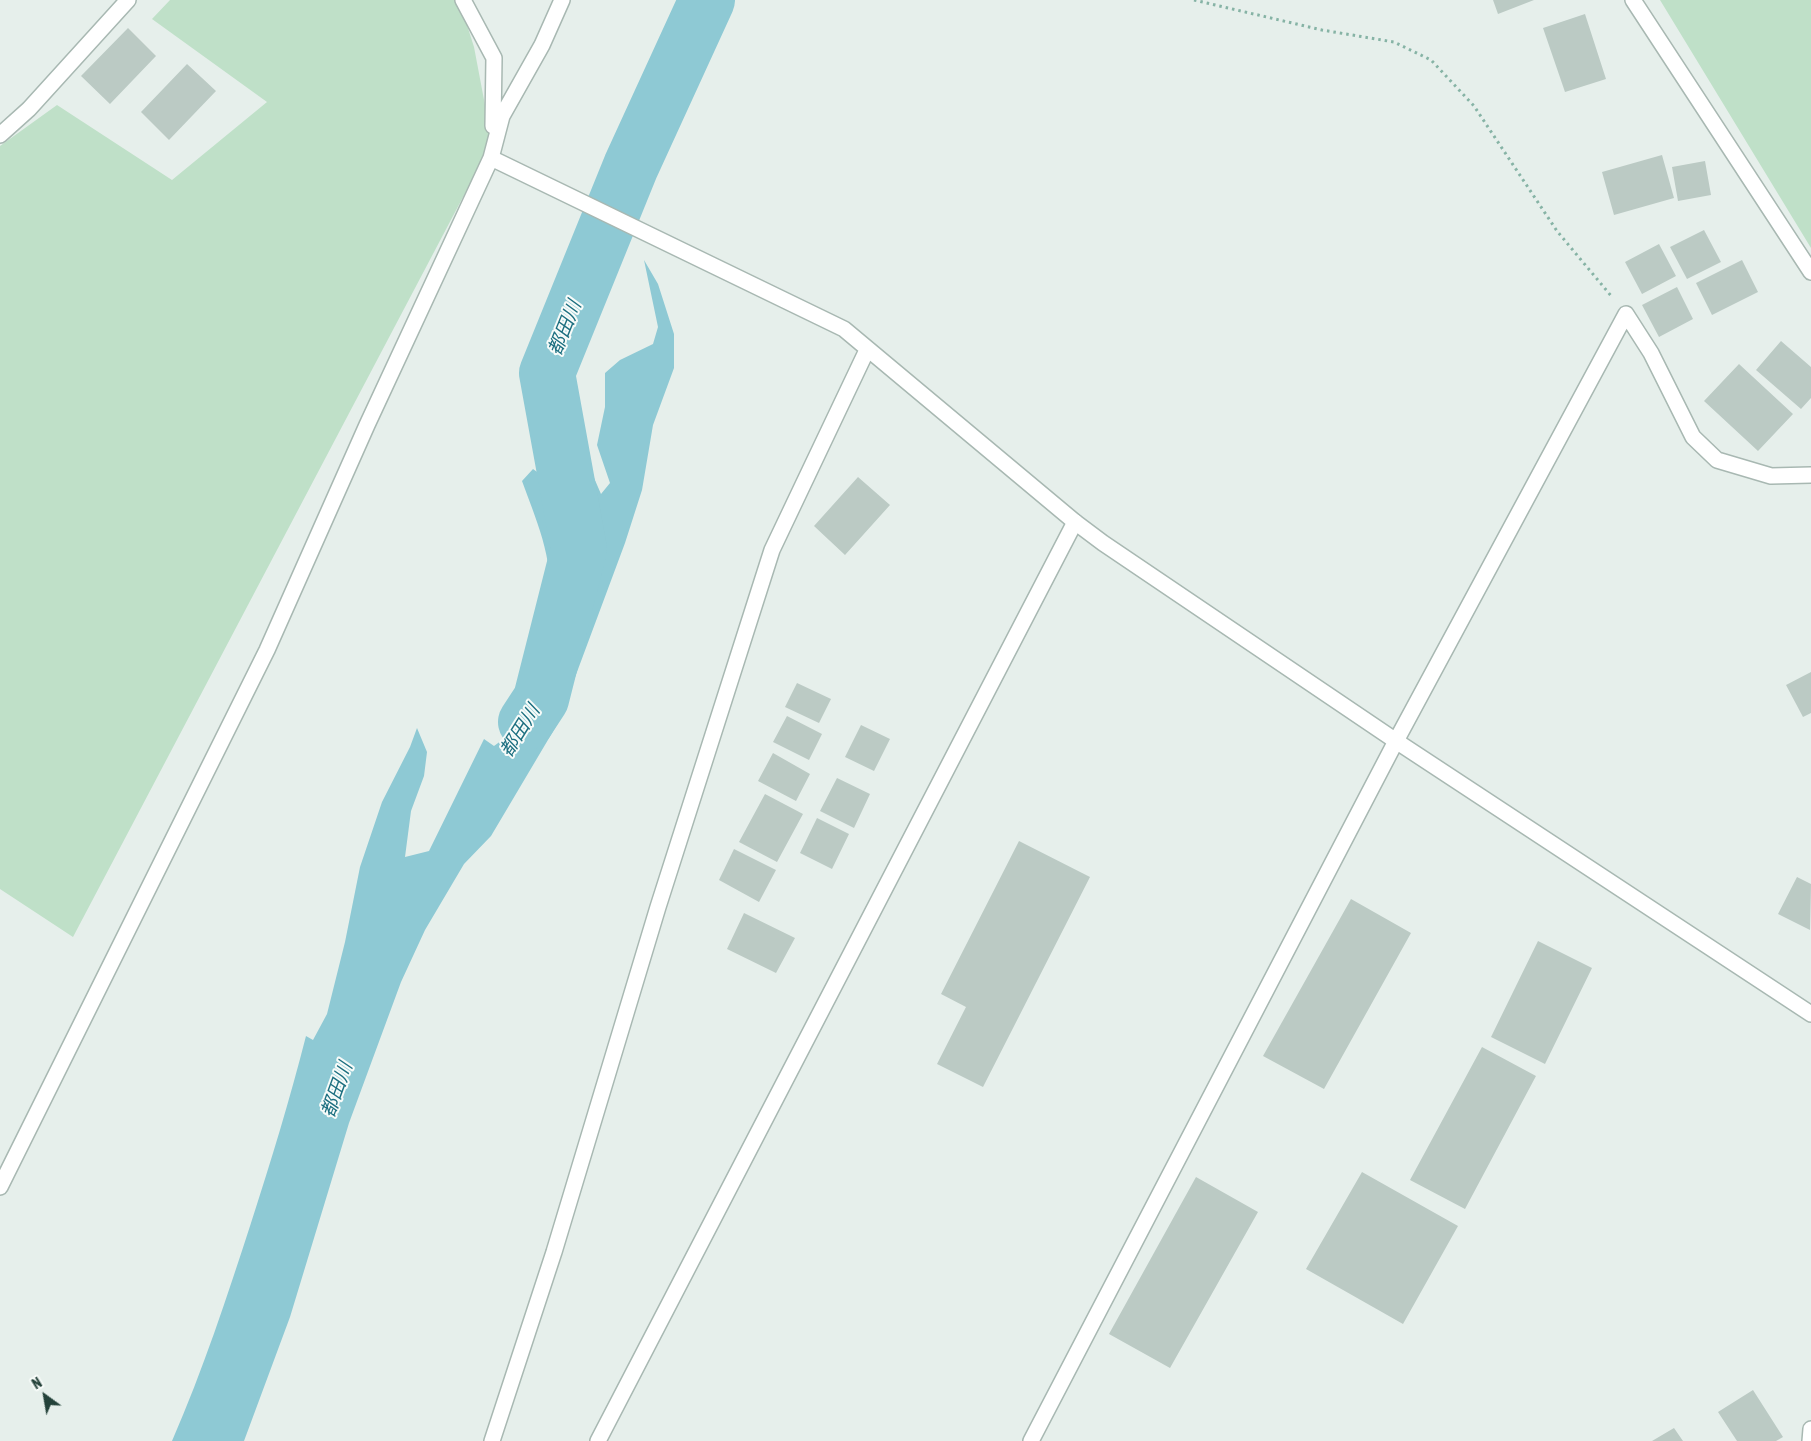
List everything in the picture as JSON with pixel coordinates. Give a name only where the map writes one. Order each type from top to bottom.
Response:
[{"type":"street","points":[[0,135],[29,109],[128,0]]},
{"type":"street","points":[[463,0],[494,58],[495,112],[491,158]]},
{"type":"street","points":[[0,1188],[267,650],[367,425],[491,158],[502,116],[542,44],[562,0]]},
{"type":"street","points":[[1633,0],[1811,272]]},
{"type":"street","points":[[491,158],[844,329],[1075,522],[1396,741],[1811,1014]]},
{"type":"street","points":[[1031,1441],[1396,741],[1626,314],[1651,353],[1693,437],[1717,460],[1771,476],[1811,476]]},
{"type":"street","points":[[492,1441],[554,1252],[658,907],[772,550],[867,350]]},
{"type":"street","points":[[598,1441],[1075,522]]},
{"type":"street","points":[[1810,1441],[1811,1429]]},
{"type":"path","points":[[1194,0],[1322,30],[1394,42],[1431,60],[1474,106],[1557,231],[1626,314]]},
{"type":"green space","points":[[170,0],[459,0],[474,47],[492,142],[73,937],[0,889],[0,146],[57,105],[172,180],[267,102],[152,19]]},
{"type":"green space","points":[[1660,0],[1811,0],[1811,248]]},
{"type":"water","points":[[644,260],[658,284],[674,334],[674,368],[653,425],[642,490],[625,543],[558,723],[491,836],[464,864],[425,930],[401,982],[349,1123],[290,1317],[244,1441],[172,1441],[204,1360],[233,1278],[273,1153],[306,1036],[313,1040],[327,1014],[345,942],[360,867],[382,802],[410,747],[417,728],[427,752],[424,776],[411,811],[405,857],[429,851],[484,739],[494,746],[508,734],[531,702],[549,663],[571,607],[549,616],[550,579],[548,562],[540,531],[522,481],[533,469],[540,474],[561,525],[584,484],[588,464],[601,494],[610,483],[597,445],[605,407],[605,373],[620,360],[653,344],[658,327]]},
{"type":"building","points":[[1493,0],[1534,0],[1498,14]]},
{"type":"building","points":[[1585,14],[1606,79],[1565,92],[1543,28]]},
{"type":"building","points":[[128,28],[156,56],[110,104],[81,76]]},
{"type":"building","points":[[187,64],[216,91],[169,140],[141,112]]},
{"type":"building","points":[[1662,155],[1674,198],[1614,215],[1602,172]]},
{"type":"building","points":[[1705,161],[1711,195],[1678,201],[1672,167]]},
{"type":"building","points":[[1704,230],[1721,262],[1687,279],[1670,247]]},
{"type":"building","points":[[1659,244],[1676,276],[1642,294],[1625,262]]},
{"type":"building","points":[[1742,260],[1758,292],[1712,315],[1696,283]]},
{"type":"building","points":[[1677,287],[1693,319],[1659,337],[1642,305]]},
{"type":"building","points":[[1781,341],[1811,367],[1811,398],[1801,409],[1756,370]]},
{"type":"building","points":[[1739,364],[1793,414],[1758,451],[1704,401]]},
{"type":"building","points":[[858,477],[890,505],[845,555],[814,526]]},
{"type":"building","points":[[1811,672],[1811,713],[1803,717],[1786,685]]},
{"type":"building","points":[[797,683],[831,699],[819,723],[785,707]]},
{"type":"building","points":[[787,716],[822,734],[809,760],[773,742]]},
{"type":"building","points":[[861,725],[890,739],[874,771],[845,757]]},
{"type":"building","points":[[773,753],[810,774],[796,801],[758,781]]},
{"type":"building","points":[[837,778],[870,794],[854,828],[820,811]]},
{"type":"building","points":[[765,794],[803,814],[777,862],[739,842]]},
{"type":"building","points":[[817,818],[849,834],[832,869],[800,853]]},
{"type":"building","points":[[1019,841],[1090,877],[983,1087],[937,1064],[966,1007],[941,994]]},
{"type":"building","points":[[734,849],[776,870],[759,902],[719,880]]},
{"type":"building","points":[[1797,877],[1811,884],[1810,930],[1778,914]]},
{"type":"building","points":[[1351,899],[1411,933],[1324,1089],[1263,1056]]},
{"type":"building","points":[[744,913],[795,938],[776,973],[727,949]]},
{"type":"building","points":[[1538,941],[1592,968],[1545,1064],[1491,1037]]},
{"type":"building","points":[[1482,1047],[1536,1076],[1465,1209],[1410,1180]]},
{"type":"building","points":[[1362,1172],[1458,1226],[1403,1324],[1306,1269]]},
{"type":"building","points":[[1196,1177],[1258,1212],[1170,1368],[1109,1334]]},
{"type":"building","points":[[1753,1390],[1783,1437],[1776,1441],[1737,1441],[1718,1412]]},
{"type":"building","points":[[1674,1428],[1683,1441],[1652,1441]]},
{"type":"waterway","name":"都田川","points":[[526,722],[541,699],[579,549],[547,373],[631,166],[707,0]]}]
